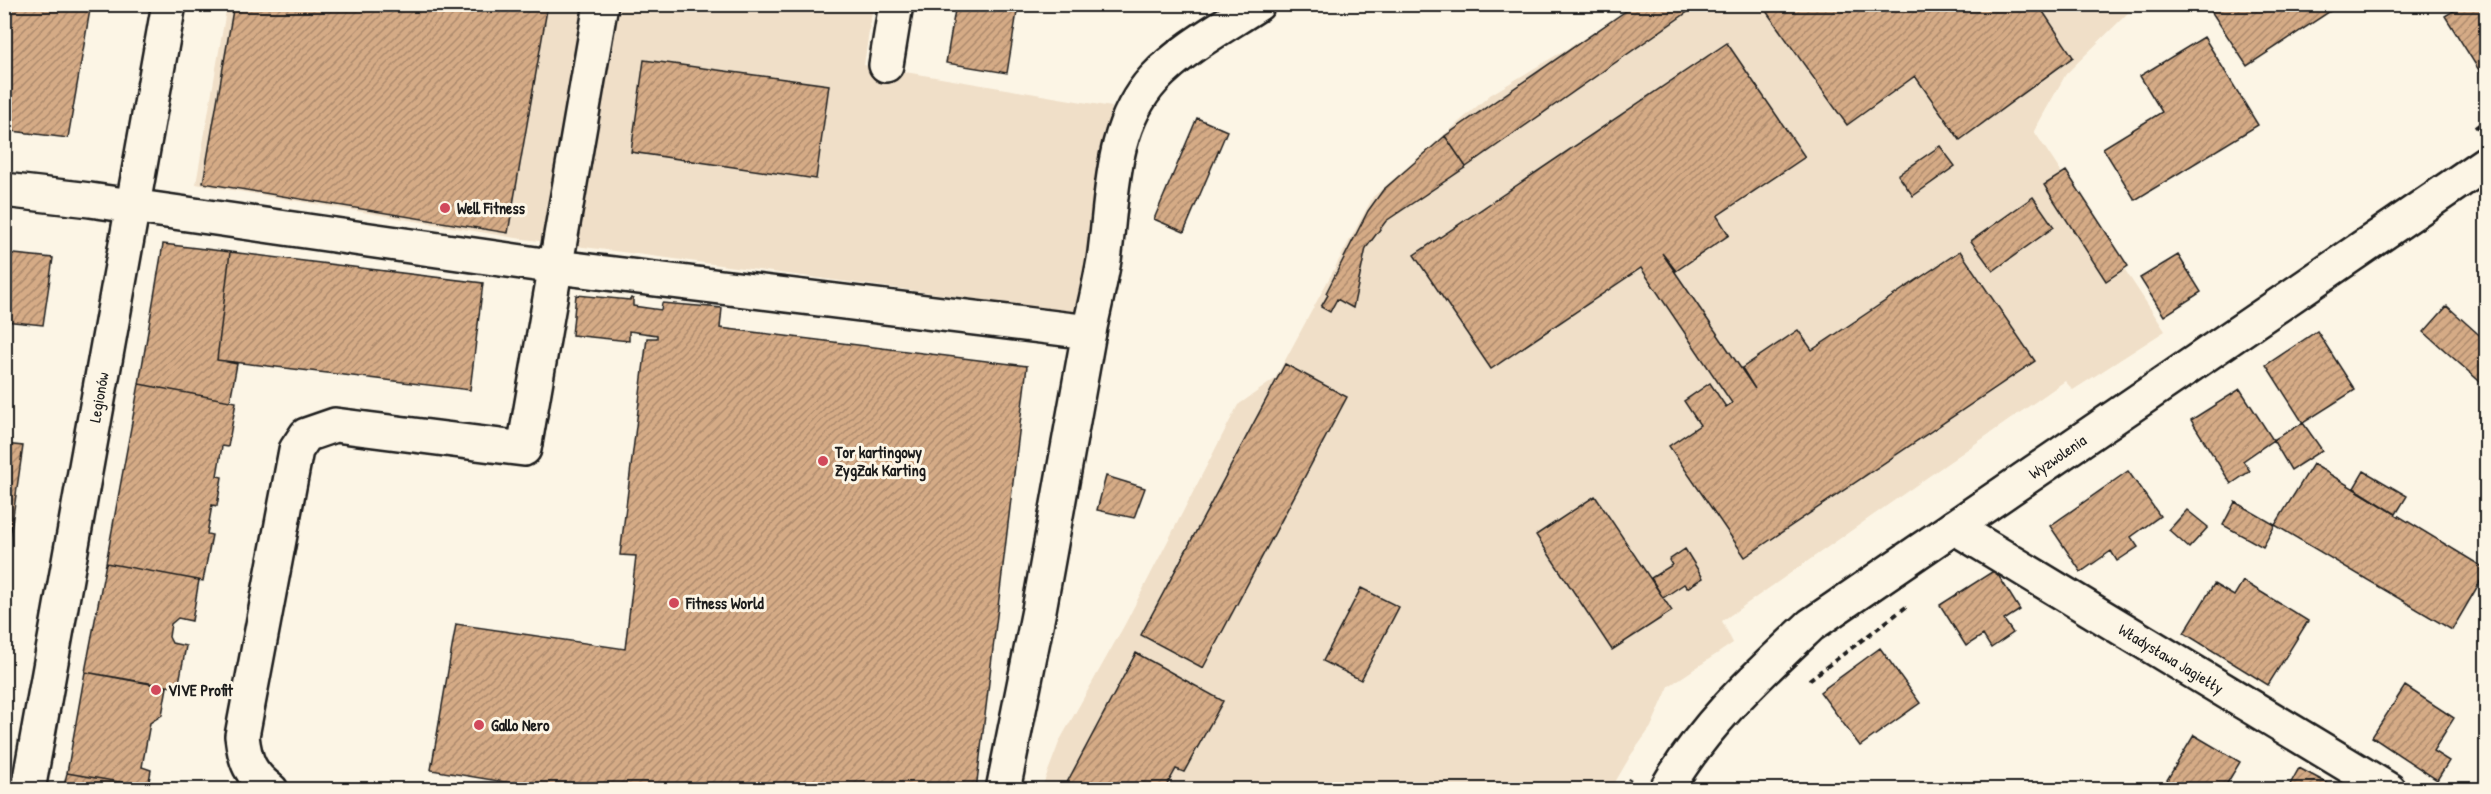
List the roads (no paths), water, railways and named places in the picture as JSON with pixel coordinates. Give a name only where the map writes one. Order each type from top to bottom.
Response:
[{"type":"street","name":"Legionów","points":[[28,789],[169,4]]},
{"type":"street","points":[[271,789],[256,778],[245,758],[242,736],[296,450],[306,435],[335,424],[524,449],[601,4]]},
{"type":"street","points":[[886,65],[896,4]]},
{"type":"street","points":[[1003,789],[1104,260],[1115,163],[1127,120],[1153,80],[1180,55],[1258,4]]},
{"type":"street","name":"Wyzwolenia","points":[[1666,789],[1684,758],[1742,690],[1811,625],[2487,163]]},
{"type":"street","points":[[4,190],[557,267],[1089,332]]},
{"type":"street","name":"Władysława Jagiełły","points":[[1954,527],[2389,789]]},
{"type":"place","name":"Well Fitness","points":[[445,208]]},
{"type":"place","name":"Tor kartingowy ZygZak Karting","points":[[823,461]]},
{"type":"place","name":"Fitness World","points":[[674,603]]},
{"type":"place","name":"VIVE Profit","points":[[156,690]]},
{"type":"place","name":"Gallo Nero","points":[[479,725]]}]
